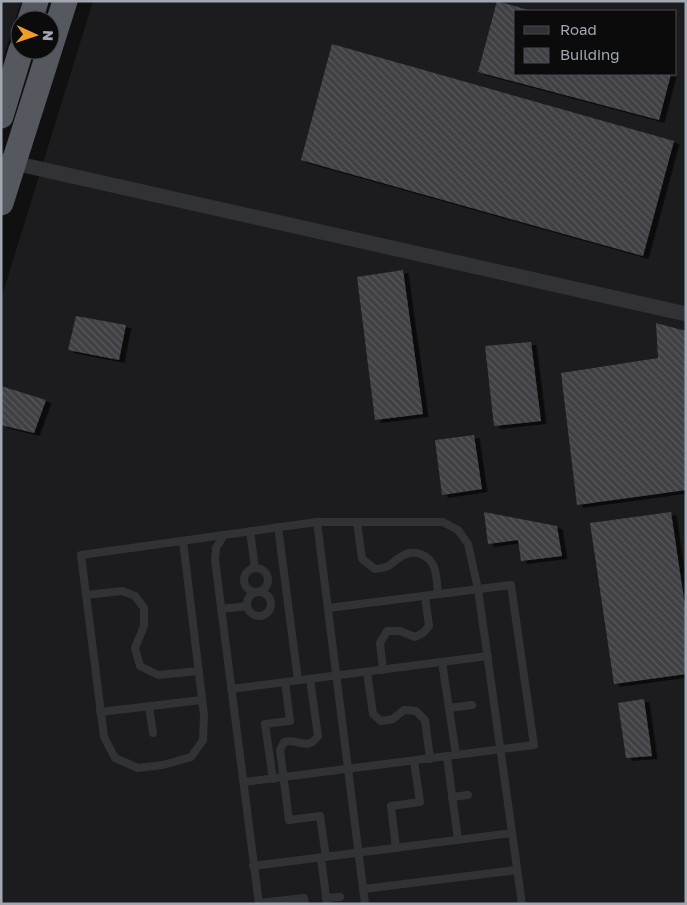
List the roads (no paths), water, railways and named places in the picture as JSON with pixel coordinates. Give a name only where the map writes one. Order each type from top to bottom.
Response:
[{"type":"highway","points":[[1,203],[8,162],[65,1]]},
{"type":"highway","points":[[1,116],[18,60]]},
{"type":"street","points":[[8,162],[686,314]]},
{"type":"lane","points":[[317,522],[365,904]]},
{"type":"lane","points":[[183,541],[204,715],[204,740],[191,758],[163,765],[138,768],[115,758],[104,738],[81,555],[317,522],[443,522],[458,530],[468,544],[478,589],[522,904]]},
{"type":"lane","points":[[357,522],[362,559],[375,569],[388,567],[402,556],[415,552],[426,556],[434,566],[438,594]]},
{"type":"lane","points":[[278,527],[298,680]]},
{"type":"lane","points":[[250,531],[255,568]]},
{"type":"lane","points":[[224,535],[216,548],[215,560],[259,904],[304,898],[305,904]]},
{"type":"lane","points":[[255,568],[245,574],[245,585],[250,590],[257,592],[261,592],[268,597],[271,604],[268,612],[257,616],[250,612],[247,606],[250,595],[257,592],[261,591],[267,585],[268,576],[263,570],[255,568]]},
{"type":"lane","points":[[244,782],[534,745],[511,585],[328,608]]},
{"type":"lane","points":[[86,595],[122,591],[135,596],[144,608],[144,626],[134,648],[140,666],[158,675],[199,671]]},
{"type":"lane","points":[[382,670],[380,643],[388,631],[400,631],[415,637],[423,633],[428,626],[425,596]]},
{"type":"lane","points":[[221,609],[247,606]]},
{"type":"lane","points":[[231,689],[488,656]]},
{"type":"lane","points":[[442,662],[456,755]]},
{"type":"lane","points":[[367,672],[373,714],[381,721],[393,719],[404,710],[416,711],[425,720],[430,759]]},
{"type":"lane","points":[[310,679],[318,736],[314,742],[305,745],[292,740],[284,742],[280,750],[283,778],[289,820],[320,816],[326,901],[340,897]]},
{"type":"lane","points":[[273,779],[265,724],[290,721],[285,682]]},
{"type":"lane","points":[[100,712],[202,700]]},
{"type":"lane","points":[[149,706],[153,734]]},
{"type":"lane","points":[[449,708],[472,706]]},
{"type":"lane","points":[[447,756],[458,840]]},
{"type":"lane","points":[[396,848],[391,806],[420,802],[414,761]]},
{"type":"lane","points":[[452,797],[468,795]]},
{"type":"lane","points":[[253,866],[512,833]]},
{"type":"lane","points":[[363,889],[517,870]]}]
